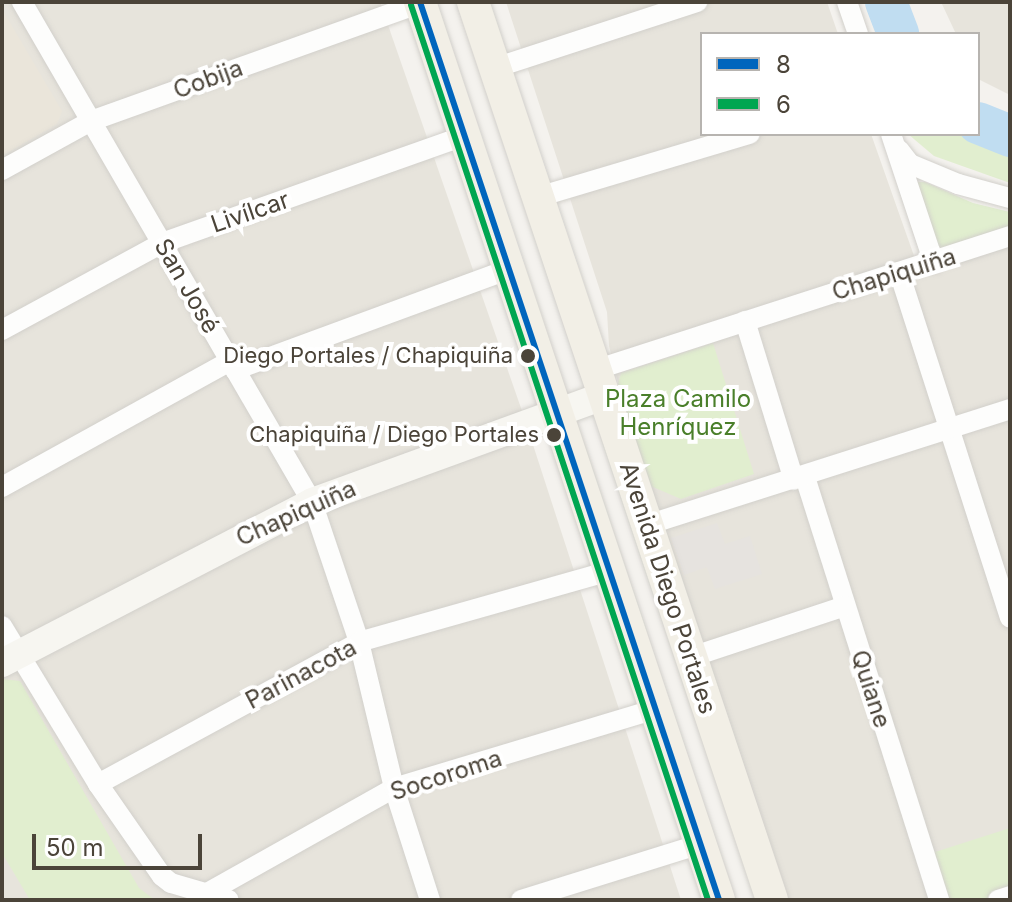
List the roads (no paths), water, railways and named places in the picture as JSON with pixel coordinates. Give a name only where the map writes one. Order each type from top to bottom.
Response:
[{"type":"main road","name":"Avenida Diego Portales","points":[[473,2],[772,900]]},
{"type":"main road","name":"Avenida Diego Portales","points":[[420,3],[719,900]]},
{"type":"street","name":"San José","points":[[22,2],[312,502],[359,642],[394,788],[430,900]]},
{"type":"street","points":[[495,68],[697,2]]},
{"type":"street","points":[[847,2],[857,32]]},
{"type":"street","name":"Cobija","points":[[2,170],[91,121],[420,3]]},
{"type":"street","name":"Livílcar","points":[[2,330],[162,243],[464,136]]},
{"type":"street","points":[[538,197],[743,136]]},
{"type":"street","points":[[892,139],[910,164],[958,184],[1010,198]]},
{"type":"street","points":[[892,139],[934,263]]},
{"type":"street","name":"Chapiquiña","points":[[10,658],[312,502],[557,412],[600,383],[745,321],[934,263],[1010,236]]},
{"type":"street","points":[[2,487],[232,365],[509,269]]},
{"type":"street","points":[[899,272],[950,429],[1002,566],[1010,618]]},
{"type":"street","name":"Quiane","points":[[745,321],[845,606],[939,900]]},
{"type":"street","points":[[647,525],[800,479],[1010,409]]},
{"type":"street","name":"Parinacota","points":[[98,784],[359,642],[610,571]]},
{"type":"street","points":[[691,657],[845,606]]},
{"type":"street","points":[[2,626],[10,658],[166,880],[229,900]]},
{"type":"street","name":"Socoroma","points":[[207,893],[394,788],[655,709]]},
{"type":"street","points":[[521,900],[701,844]]},
{"type":"street","points":[[998,900],[1010,896]]},
{"type":"waterway","points":[[886,2],[897,32]]},
{"type":"waterway","points":[[980,124],[1010,136]]},
{"type":"place","name":"Diego Portales / Chapiquiña","points":[[528,356]]},
{"type":"place","name":"Chapiquiña / Diego Portales","points":[[554,435]]},
{"type":"park label","name":"Plaza Camilo Henríquez","points":[[678,413]]}]
